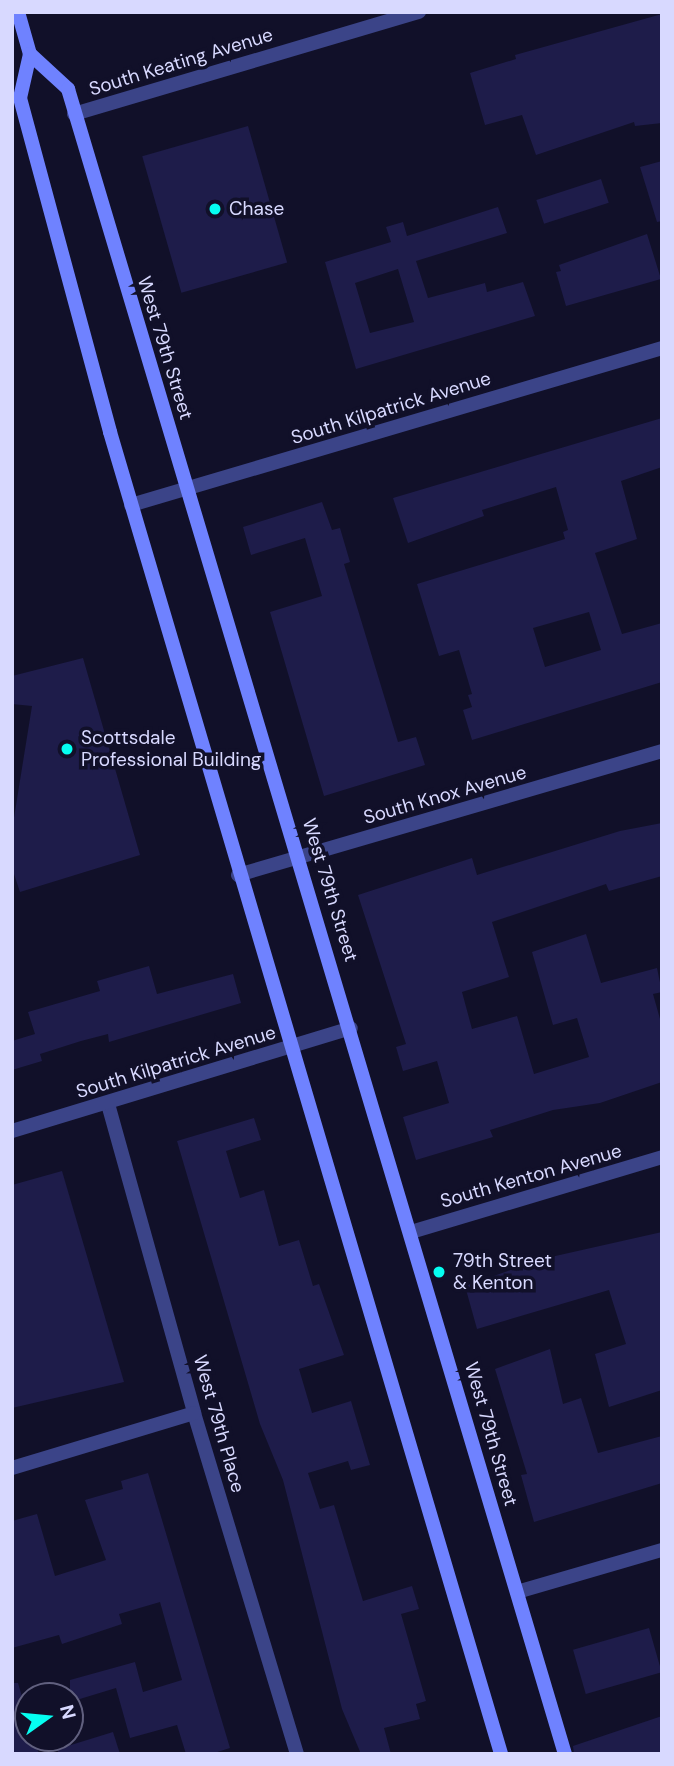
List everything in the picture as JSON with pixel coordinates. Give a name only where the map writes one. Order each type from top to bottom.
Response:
[{"type":"main road","points":[[18,12],[30,54],[20,98],[131,505],[238,875],[500,1754]]},
{"type":"main road","name":"West 79th Street","points":[[30,54],[68,89],[351,1028],[565,1754]]},
{"type":"street","name":"South Keating Avenue","points":[[74,114],[419,12]]},
{"type":"street","name":"South Kilpatrick Avenue","points":[[131,505],[662,348]]},
{"type":"street","name":"South Knox Avenue","points":[[238,875],[662,751]]},
{"type":"street","name":"South Kilpatrick Avenue","points":[[12,1131],[351,1028]]},
{"type":"street","name":"West 79th Place","points":[[108,1104],[194,1413],[297,1754]]},
{"type":"street","name":"South Kenton Avenue","points":[[411,1232],[662,1157]]},
{"type":"street","points":[[12,1468],[194,1413]]},
{"type":"street","points":[[517,1592],[662,1550]]},
{"type":"building","points":[[662,14],[662,123],[635,126],[634,122],[536,155],[522,115],[485,125],[470,73],[516,59],[515,55]]},
{"type":"building","name":"Chase","points":[[248,126],[287,262],[181,293],[142,156]]},
{"type":"building","points":[[662,161],[662,221],[657,222],[640,167]]},
{"type":"building","points":[[601,179],[609,203],[544,224],[536,200]]},
{"type":"building","points":[[498,207],[507,233],[416,261],[428,298],[485,283],[487,292],[523,282],[535,316],[356,369],[325,262],[391,242],[386,227],[403,222],[407,236]],"holes":[[[398,269],[414,322],[370,333],[355,283]]]},
{"type":"building","points":[[647,234],[661,279],[566,306],[556,272],[561,271],[559,265]]},
{"type":"building","points":[[662,418],[662,467],[621,481],[637,539],[595,553],[622,634],[662,623],[662,682],[472,740],[463,710],[472,707],[468,695],[472,694],[459,650],[439,656],[417,584],[565,539],[563,532],[568,530],[556,487],[482,510],[484,516],[408,543],[393,498]],"holes":[[[589,612],[601,650],[545,667],[533,628]]]},
{"type":"building","points":[[322,502],[332,530],[340,528],[350,562],[344,564],[398,742],[416,737],[425,765],[324,796],[270,612],[322,596],[305,538],[251,555],[243,527]]},
{"type":"building","name":"Scottsdale Professional Building","points":[[83,658],[140,855],[20,892],[12,868],[12,830],[32,706],[12,704],[12,676]]},
{"type":"building","points":[[662,823],[662,876],[609,891],[606,884],[492,922],[509,977],[462,992],[472,1029],[517,1016],[534,1074],[589,1057],[577,1018],[553,1025],[532,952],[586,934],[601,983],[657,968],[662,992],[653,994],[662,1026],[662,1082],[600,1103],[553,1110],[490,1130],[493,1137],[416,1160],[403,1117],[449,1103],[437,1061],[403,1071],[396,1047],[406,1044],[358,895],[472,858],[477,875],[620,831]]},
{"type":"building","points":[[149,966],[157,994],[233,974],[241,1003],[109,1042],[108,1034],[81,1041],[40,1054],[42,1061],[12,1070],[12,1041],[35,1034],[28,1012],[100,991],[97,981]]},
{"type":"building","points":[[254,1118],[261,1140],[226,1151],[240,1198],[264,1190],[279,1246],[299,1240],[313,1286],[319,1284],[344,1355],[299,1369],[312,1413],[351,1401],[370,1465],[351,1470],[348,1461],[308,1473],[320,1509],[334,1505],[363,1601],[412,1586],[419,1609],[401,1614],[426,1701],[416,1704],[420,1719],[384,1728],[391,1754],[361,1754],[342,1709],[283,1480],[260,1424],[177,1141]]},
{"type":"building","points":[[62,1171],[124,1382],[12,1408],[12,1185]]},
{"type":"building","points":[[662,1232],[662,1390],[609,1407],[595,1354],[626,1344],[609,1290],[477,1329],[465,1286],[542,1259]]},
{"type":"building","points":[[550,1349],[563,1404],[581,1398],[598,1453],[662,1436],[662,1483],[534,1522],[521,1475],[527,1474],[495,1369]]},
{"type":"building","points":[[148,1473],[230,1748],[211,1754],[186,1754],[177,1725],[130,1738],[116,1688],[84,1698],[84,1682],[70,1682],[135,1662],[143,1692],[182,1680],[160,1602],[119,1614],[122,1624],[62,1644],[59,1635],[12,1648],[12,1521],[37,1514],[55,1576],[106,1560],[85,1500],[123,1489],[121,1481]]},
{"type":"building","points":[[649,1628],[662,1672],[586,1694],[573,1650]]},
{"type":"building","points":[[14,1683],[14,1752],[39,1754],[12,1754]]},
{"type":"building","points":[[662,1716],[662,1754],[574,1754],[573,1746]]},
{"type":"building","points":[[113,1732],[120,1754],[58,1754],[84,1752],[84,1741]]},
{"type":"place","name":"Chase","points":[[215,209]]},
{"type":"place","name":"Scottsdale Professional Building","points":[[67,749]]},
{"type":"place","name":"79th Street & Kenton","points":[[439,1272]]}]
